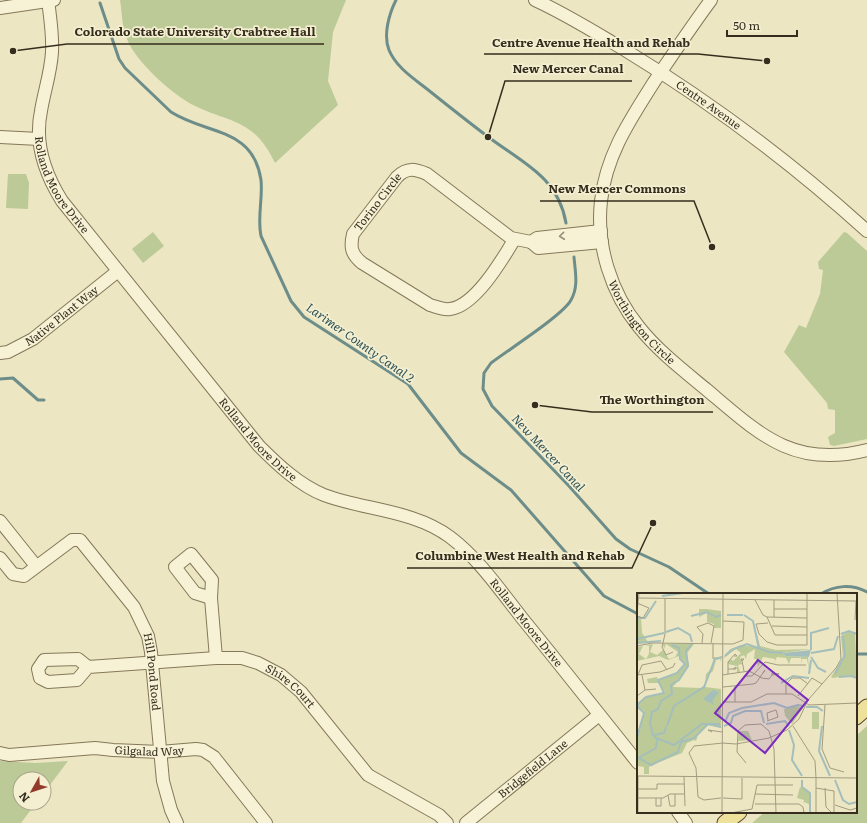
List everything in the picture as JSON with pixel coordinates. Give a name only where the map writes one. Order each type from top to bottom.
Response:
[{"type":"main road","points":[[857,716],[867,707]]},
{"type":"main road","points":[[726,823],[738,813]]},
{"type":"street","name":"Centre Avenue","points":[[535,0],[600,35],[661,72],[730,119],[780,157],[867,231]]},
{"type":"street","name":"Worthington Circle","points":[[711,0],[661,72],[622,132],[612,153],[604,181],[601,202],[602,237],[611,279],[621,301],[639,328],[662,351],[754,430],[783,446],[809,454],[833,456],[867,450]]},
{"type":"street","points":[[0,8],[50,1]]},
{"type":"street","name":"Rolland Moore Drive","points":[[50,1],[52,52],[40,113],[39,139],[44,164],[55,191],[258,446],[270,458],[292,476],[323,494],[407,517],[432,526],[449,536],[467,551],[637,762]]},
{"type":"street","points":[[0,137],[39,139]]},
{"type":"street","name":"Torino Circle","points":[[409,169],[416,169],[427,174],[514,240],[494,274],[468,299],[452,309],[441,309],[430,305],[362,263],[354,256],[350,246],[353,234],[392,183],[402,172],[409,169]]},
{"type":"street","points":[[514,240],[531,242],[537,238],[602,237]]},
{"type":"street","name":"Native Plant Way","points":[[0,353],[8,352],[33,339],[118,271]]},
{"type":"street","points":[[0,521],[36,566],[24,576],[13,574],[0,558]]},
{"type":"street","name":"Hill Pond Road","points":[[36,566],[72,540],[80,540],[142,619],[148,636],[153,663],[160,752],[166,795],[177,823]]},
{"type":"street","points":[[211,598],[216,658]]},
{"type":"street","name":"Shire Court","points":[[88,666],[216,658],[242,658],[258,663],[281,675],[301,692],[368,775],[439,815],[446,823]]},
{"type":"street","name":"Bridgefield Lane","points":[[466,823],[600,715]]},
{"type":"street","name":"Gilgalad Way","points":[[0,753],[8,755],[95,748],[160,752],[196,749],[203,750],[214,756],[266,823]]},
{"type":"street","points":[[679,813],[686,823]]},
{"type":"green space","points":[[120,0],[346,0],[333,32],[328,81],[338,105],[275,163],[267,148],[249,129],[229,119],[191,104],[173,92],[154,76],[131,48],[125,35]]},
{"type":"green space","points":[[8,174],[26,174],[29,183],[28,209],[6,208]]},
{"type":"green space","points":[[153,232],[164,246],[143,263],[132,249]]},
{"type":"green space","points":[[844,232],[867,251],[867,439],[834,446],[830,445],[828,437],[835,433],[835,410],[828,409],[827,403],[784,352],[799,325],[806,328],[820,294],[823,270],[819,269],[818,262]]},
{"type":"green space","points":[[867,726],[867,823],[752,823],[764,813],[857,813],[857,735]]},
{"type":"green space","points":[[0,761],[36,763],[68,761],[52,782],[52,771],[12,771],[12,811],[30,811],[21,823],[0,823]]},
{"type":"waterway","name":"New Mercer Canal","points":[[396,0],[389,18],[387,31],[387,44],[396,62],[400,67],[464,119],[536,172],[555,193],[562,207],[566,223]]},
{"type":"waterway","name":"Larimer County Canal 2","points":[[100,3],[119,59],[125,68],[171,112],[226,135],[238,141],[249,150],[256,163],[261,180],[261,236],[291,301],[304,317],[408,384],[461,453],[511,490],[604,596],[637,613]]},
{"type":"waterway","name":"New Mercer Canal","points":[[574,257],[576,284],[571,300],[547,323],[491,363],[484,373],[483,389],[492,406],[569,486],[616,539],[630,549],[669,567],[708,593]]},
{"type":"waterway","points":[[0,379],[13,378],[38,400],[44,400]]},
{"type":"waterway","name":"New Mercer Canal","points":[[823,593],[838,587],[850,587],[867,592]]},
{"type":"waterway","name":"Larimer County Canal 2","points":[[857,654],[867,654]]},
{"type":"place","name":"Colorado State University Crabtree Hall","points":[[13,51]]},
{"type":"place","name":"Centre Avenue Health and Rehab","points":[[767,61]]},
{"type":"place","name":"New Mercer Canal","points":[[488,137]]},
{"type":"place","name":"New Mercer Commons","points":[[712,247]]},
{"type":"place","name":"The Worthington","points":[[535,405]]},
{"type":"place","name":"Columbine West Health and Rehab","points":[[653,523]]}]
